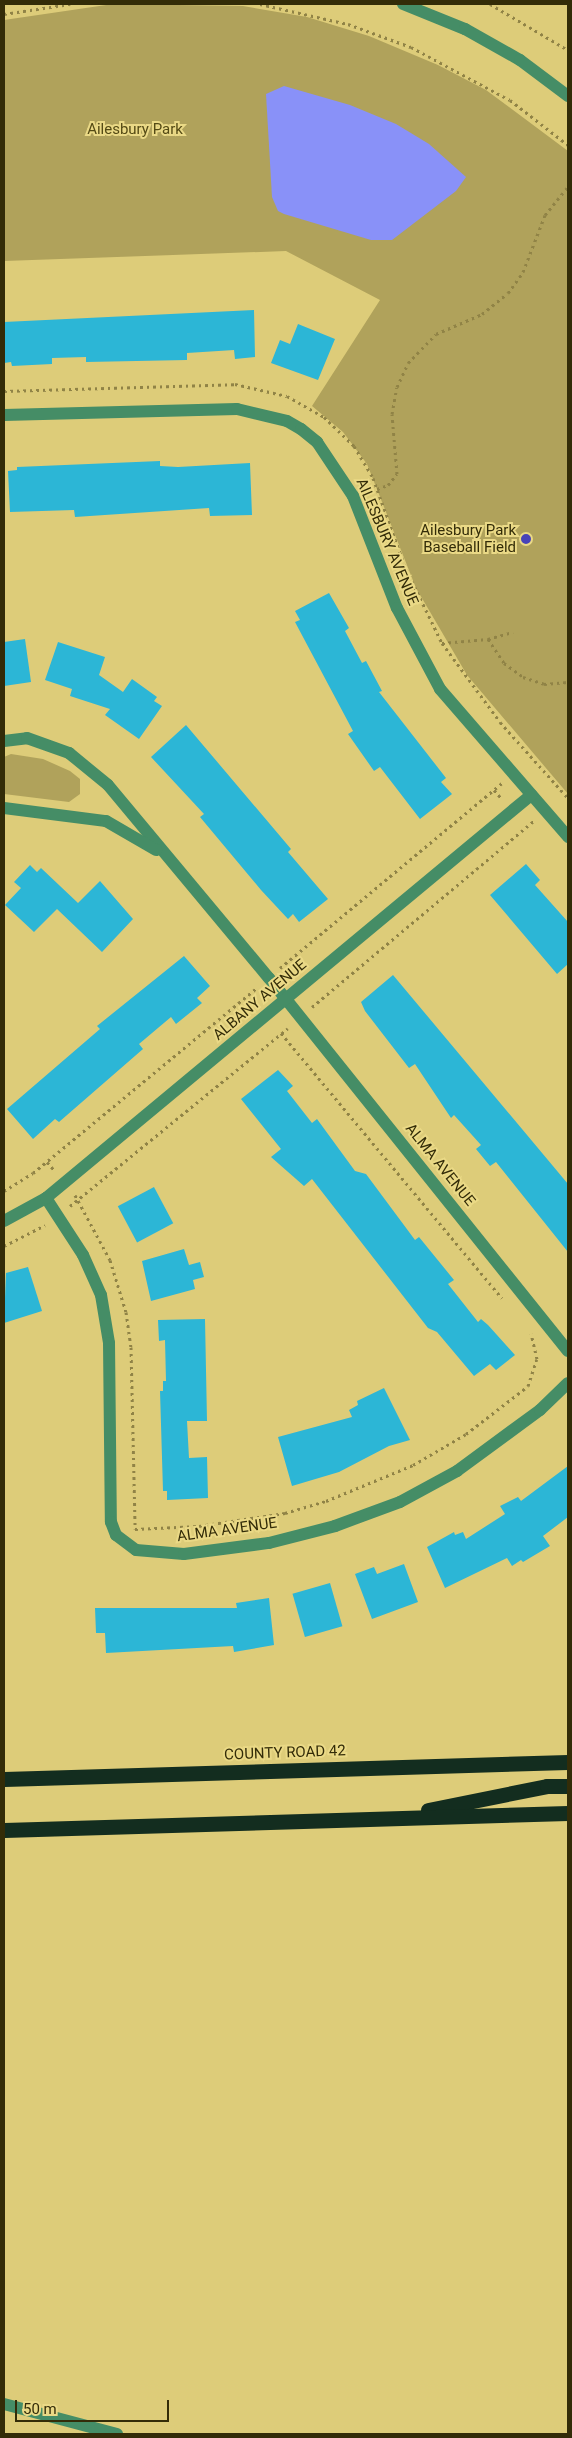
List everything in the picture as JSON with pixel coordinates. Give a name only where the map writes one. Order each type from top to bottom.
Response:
[{"type":"highway","name":"COUNTY ROAD 42","points":[[4,1779],[568,1762]]},
{"type":"highway","points":[[388,1818],[547,1786],[568,1786]]},
{"type":"highway","points":[[4,1830],[568,1813]]},
{"type":"street","points":[[403,4],[465,29],[520,60],[568,96]]},
{"type":"street","name":"AILESBURY AVENUE","points":[[4,416],[237,409],[271,416],[301,429],[317,442],[353,496],[398,608],[440,689],[568,837]]},
{"type":"street","name":"ALMA AVENUE","points":[[4,741],[27,738],[69,752],[108,785],[301,1017],[568,1351]]},
{"type":"street","name":"ALBANY AVENUE","points":[[4,1221],[46,1198],[531,795]]},
{"type":"street","points":[[4,808],[83,815],[106,822],[166,857]]},
{"type":"street","name":"ALMA AVENUE","points":[[46,1198],[102,1295],[109,1343],[111,1522],[116,1536],[136,1550],[184,1554],[268,1543],[335,1526],[400,1502],[457,1471],[540,1410],[568,1383]]},
{"type":"street","points":[[4,2404],[118,2434]]},
{"type":"path","points":[[4,14],[70,4]]},
{"type":"path","points":[[260,4],[348,24],[411,47],[510,100],[568,145]]},
{"type":"path","points":[[490,4],[568,50]]},
{"type":"path","points":[[378,489],[388,485],[397,474],[392,414],[405,367],[428,340],[489,310],[514,287],[545,215],[568,187]]},
{"type":"path","points":[[4,392],[213,384],[272,391],[329,421],[354,446],[378,489],[406,569],[442,643],[490,709],[568,798]]},
{"type":"path","points":[[442,643],[488,639],[512,632]]},
{"type":"path","points":[[488,639],[504,663],[523,677],[544,684],[568,682]]},
{"type":"path","points":[[4,1246],[38,1230],[58,1216],[301,1017],[526,828]]},
{"type":"path","points":[[281,1033],[509,1306]]},
{"type":"path","points":[[135,1529],[199,1526],[285,1513],[369,1485],[427,1458],[466,1434],[528,1386],[537,1359],[534,1340],[527,1329]]},
{"type":"green space","name":"Ailesbury Park","points":[[113,4],[243,6],[307,17],[369,36],[438,65],[486,90],[568,151],[568,794],[467,675],[416,588],[367,464],[343,432],[312,406],[380,300],[286,251],[4,261],[4,20]]},
{"type":"green space","points":[[11,754],[43,759],[70,771],[80,779],[80,794],[69,802],[4,794],[4,757]]},
{"type":"water","points":[[284,86],[350,105],[396,124],[429,144],[466,177],[456,191],[392,240],[371,240],[278,211],[272,197],[266,94]]},
{"type":"building","points":[[254,310],[255,357],[235,359],[234,350],[187,353],[187,360],[86,362],[86,357],[52,358],[52,364],[12,366],[11,362],[4,363],[4,322]]},
{"type":"building","points":[[298,324],[335,339],[318,380],[271,363],[280,340],[290,344]]},
{"type":"building","points":[[160,461],[160,466],[178,467],[250,463],[252,515],[210,516],[209,508],[75,517],[74,510],[10,512],[8,471],[17,470],[17,467]]},
{"type":"building","points":[[329,593],[349,628],[345,631],[362,663],[366,661],[382,691],[379,692],[446,778],[441,782],[452,794],[420,819],[380,767],[374,771],[348,734],[353,731],[295,622],[300,620],[295,611]]},
{"type":"building","points":[[25,639],[31,682],[4,686],[4,642]]},
{"type":"building","points":[[58,642],[105,657],[99,675],[123,692],[132,679],[157,697],[154,701],[162,706],[139,739],[105,715],[110,709],[70,696],[72,689],[45,680]]},
{"type":"building","points":[[186,725],[291,849],[288,852],[328,899],[299,922],[293,914],[288,919],[261,890],[200,817],[204,814],[151,757]]},
{"type":"building","points":[[526,864],[540,880],[535,885],[568,922],[568,964],[557,974],[490,895]]},
{"type":"building","points":[[30,865],[37,872],[41,868],[78,903],[100,881],[133,919],[102,952],[57,909],[34,932],[5,905],[21,888],[14,882]]},
{"type":"building","points":[[184,956],[210,986],[197,998],[202,1003],[176,1024],[171,1017],[139,1044],[143,1049],[59,1122],[55,1119],[33,1139],[7,1109],[100,1029],[97,1026]]},
{"type":"building","points":[[393,975],[568,1184],[568,1252],[496,1162],[490,1166],[476,1149],[481,1145],[454,1115],[451,1118],[415,1064],[409,1068],[365,1011],[361,1002]]},
{"type":"building","points":[[278,1070],[293,1086],[287,1091],[312,1123],[317,1119],[355,1171],[366,1174],[415,1240],[419,1237],[454,1280],[448,1284],[478,1322],[481,1319],[488,1325],[515,1355],[496,1370],[490,1364],[474,1376],[437,1332],[428,1328],[312,1179],[304,1186],[271,1157],[281,1149],[241,1099]]},
{"type":"building","points":[[154,1187],[173,1223],[137,1242],[118,1206]]},
{"type":"building","points":[[184,1249],[189,1265],[200,1262],[204,1277],[193,1280],[195,1289],[151,1301],[142,1261]]},
{"type":"building","points":[[28,1267],[42,1311],[4,1323],[6,1273]]},
{"type":"building","points":[[205,1319],[207,1421],[187,1421],[189,1458],[207,1457],[208,1498],[167,1500],[167,1491],[163,1491],[160,1391],[163,1391],[163,1381],[166,1381],[165,1340],[159,1341],[158,1320]]},
{"type":"building","points":[[384,1388],[410,1440],[389,1446],[339,1472],[292,1486],[278,1437],[352,1417],[349,1410],[358,1405],[357,1401]]},
{"type":"building","points":[[568,1466],[568,1517],[543,1536],[550,1546],[523,1562],[521,1560],[512,1566],[507,1558],[445,1588],[427,1547],[454,1532],[455,1535],[463,1532],[466,1539],[505,1514],[500,1506],[518,1497],[521,1501]]},
{"type":"building","points":[[404,1564],[418,1602],[372,1619],[355,1574],[374,1567],[377,1574]]},
{"type":"building","points":[[330,1583],[342,1626],[305,1637],[293,1594]]},
{"type":"building","points":[[269,1598],[274,1645],[234,1652],[233,1646],[106,1653],[105,1633],[96,1633],[95,1608],[237,1608],[236,1603]]},
{"type":"place","name":"Ailesbury Park Baseball Field","points":[[526,539]]}]
